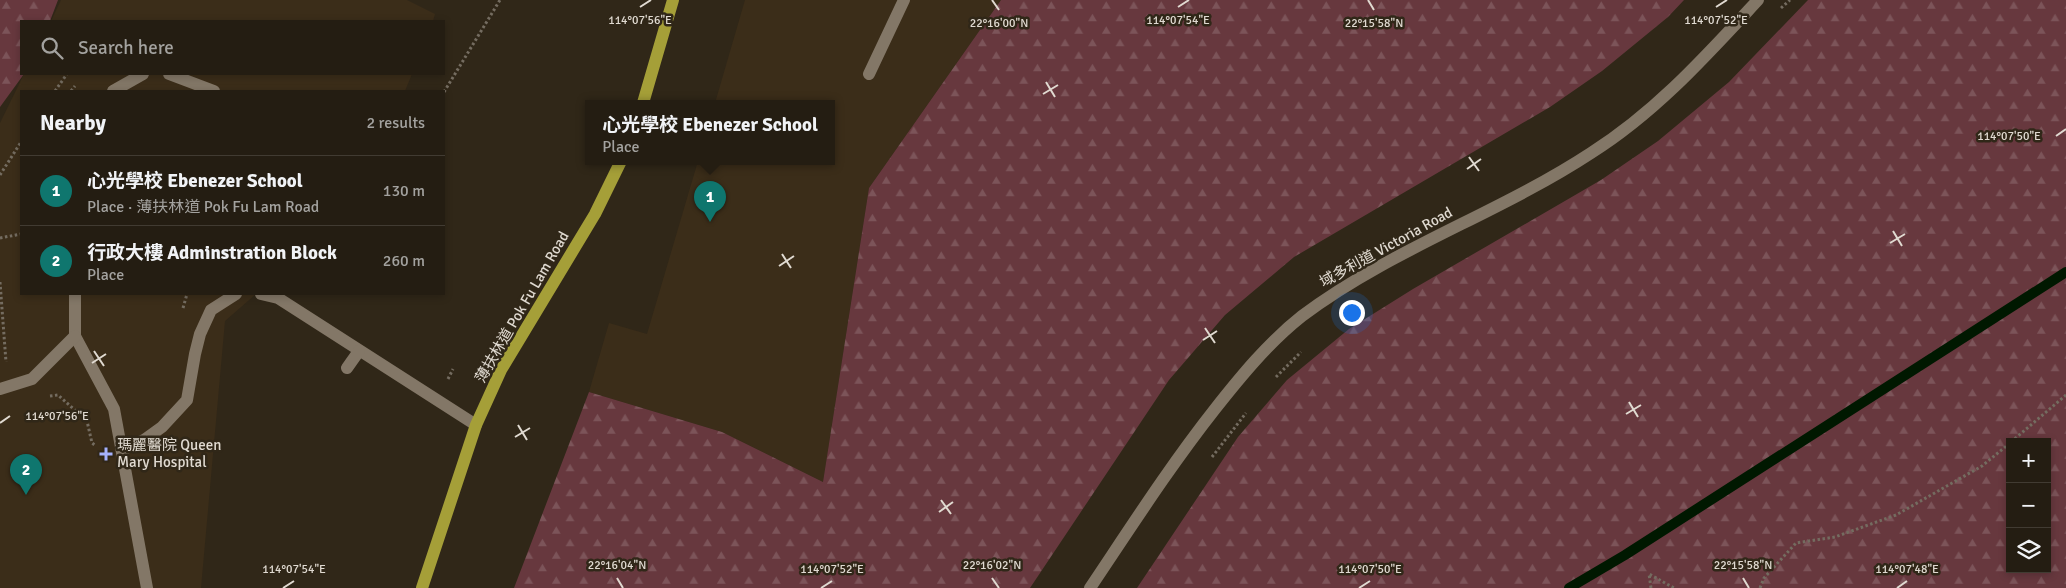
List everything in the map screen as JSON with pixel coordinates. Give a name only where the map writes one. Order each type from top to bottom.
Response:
[{"type":"main road","points":[[644,100],[673,0]]},
{"type":"main road","points":[[869,74],[904,0]]},
{"type":"main road","name":"域多利道 Victoria Road","points":[[1090,588],[1188,443],[1253,363],[1300,318],[1334,293],[1376,268],[1551,178],[1624,131],[1678,85],[1758,0]]},
{"type":"main road","points":[[115,90],[141,75]]},
{"type":"main road","points":[[172,75],[211,90]]},
{"type":"main road","name":"薄扶林道 Pok Fu Lam Road","points":[[422,588],[476,425],[501,370],[595,214],[619,165]]},
{"type":"main road","points":[[75,295],[75,336],[114,409],[147,588]]},
{"type":"main road","points":[[122,450],[144,440],[162,427],[187,400],[194,354],[200,334],[211,310],[234,295]]},
{"type":"main road","points":[[265,295],[278,298],[476,425]]},
{"type":"main road","points":[[0,389],[32,379],[75,336]]},
{"type":"main road","points":[[348,368],[359,351]]},
{"type":"path","points":[[445,90],[500,0]]},
{"type":"path","points":[[56,90],[65,75]]},
{"type":"path","points":[[72,90],[75,86]]},
{"type":"path","points":[[0,175],[20,144]]},
{"type":"path","points":[[0,238],[20,234]]},
{"type":"path","points":[[58,395],[87,421],[92,443]]},
{"type":"path","points":[[2015,438],[2066,395]]},
{"type":"path","points":[[1760,588],[1764,578],[1796,542],[1835,537],[1896,515],[1982,466],[2006,445]]},
{"type":"path","points":[[1651,588],[1649,574],[1674,588]]},
{"type":"shaded area","points":[[61,0],[407,0],[435,14],[433,20],[51,20]]},
{"type":"shaded area","points":[[745,0],[1001,0],[869,188],[823,482],[722,432],[589,392],[609,323],[647,334],[697,165],[835,165],[835,100],[716,100]]},
{"type":"shaded area","name":"瑪麗醫院 Queen Mary Hospital","points":[[24,75],[412,75],[405,90],[20,90],[20,295],[255,295],[225,321],[201,588],[0,588],[0,123]]},
{"type":"green space","points":[[0,0],[58,0],[50,20],[20,20],[20,75],[23,75],[0,107]]},
{"type":"green space","points":[[1001,0],[1684,0],[1668,17],[1602,71],[1550,107],[1294,257],[1225,315],[1169,380],[1030,588],[514,588],[589,392],[722,432],[823,482],[869,188]]},
{"type":"green space","points":[[1808,0],[2066,0],[2066,588],[1137,588],[1238,437],[1287,380],[1349,329],[1413,289],[1601,180],[1658,141],[1729,82]]},
{"type":"waterway","points":[[1569,588],[1625,555],[2066,272]]},
{"type":"place","name":"心光學校 Ebenezer School","points":[[710,222]]},
{"type":"place","name":"瑪麗醫院 Queen Mary Hospital","points":[[106,454]]},
{"type":"place","name":"行政大樓 Adminstration Block","points":[[26,495]]}]
